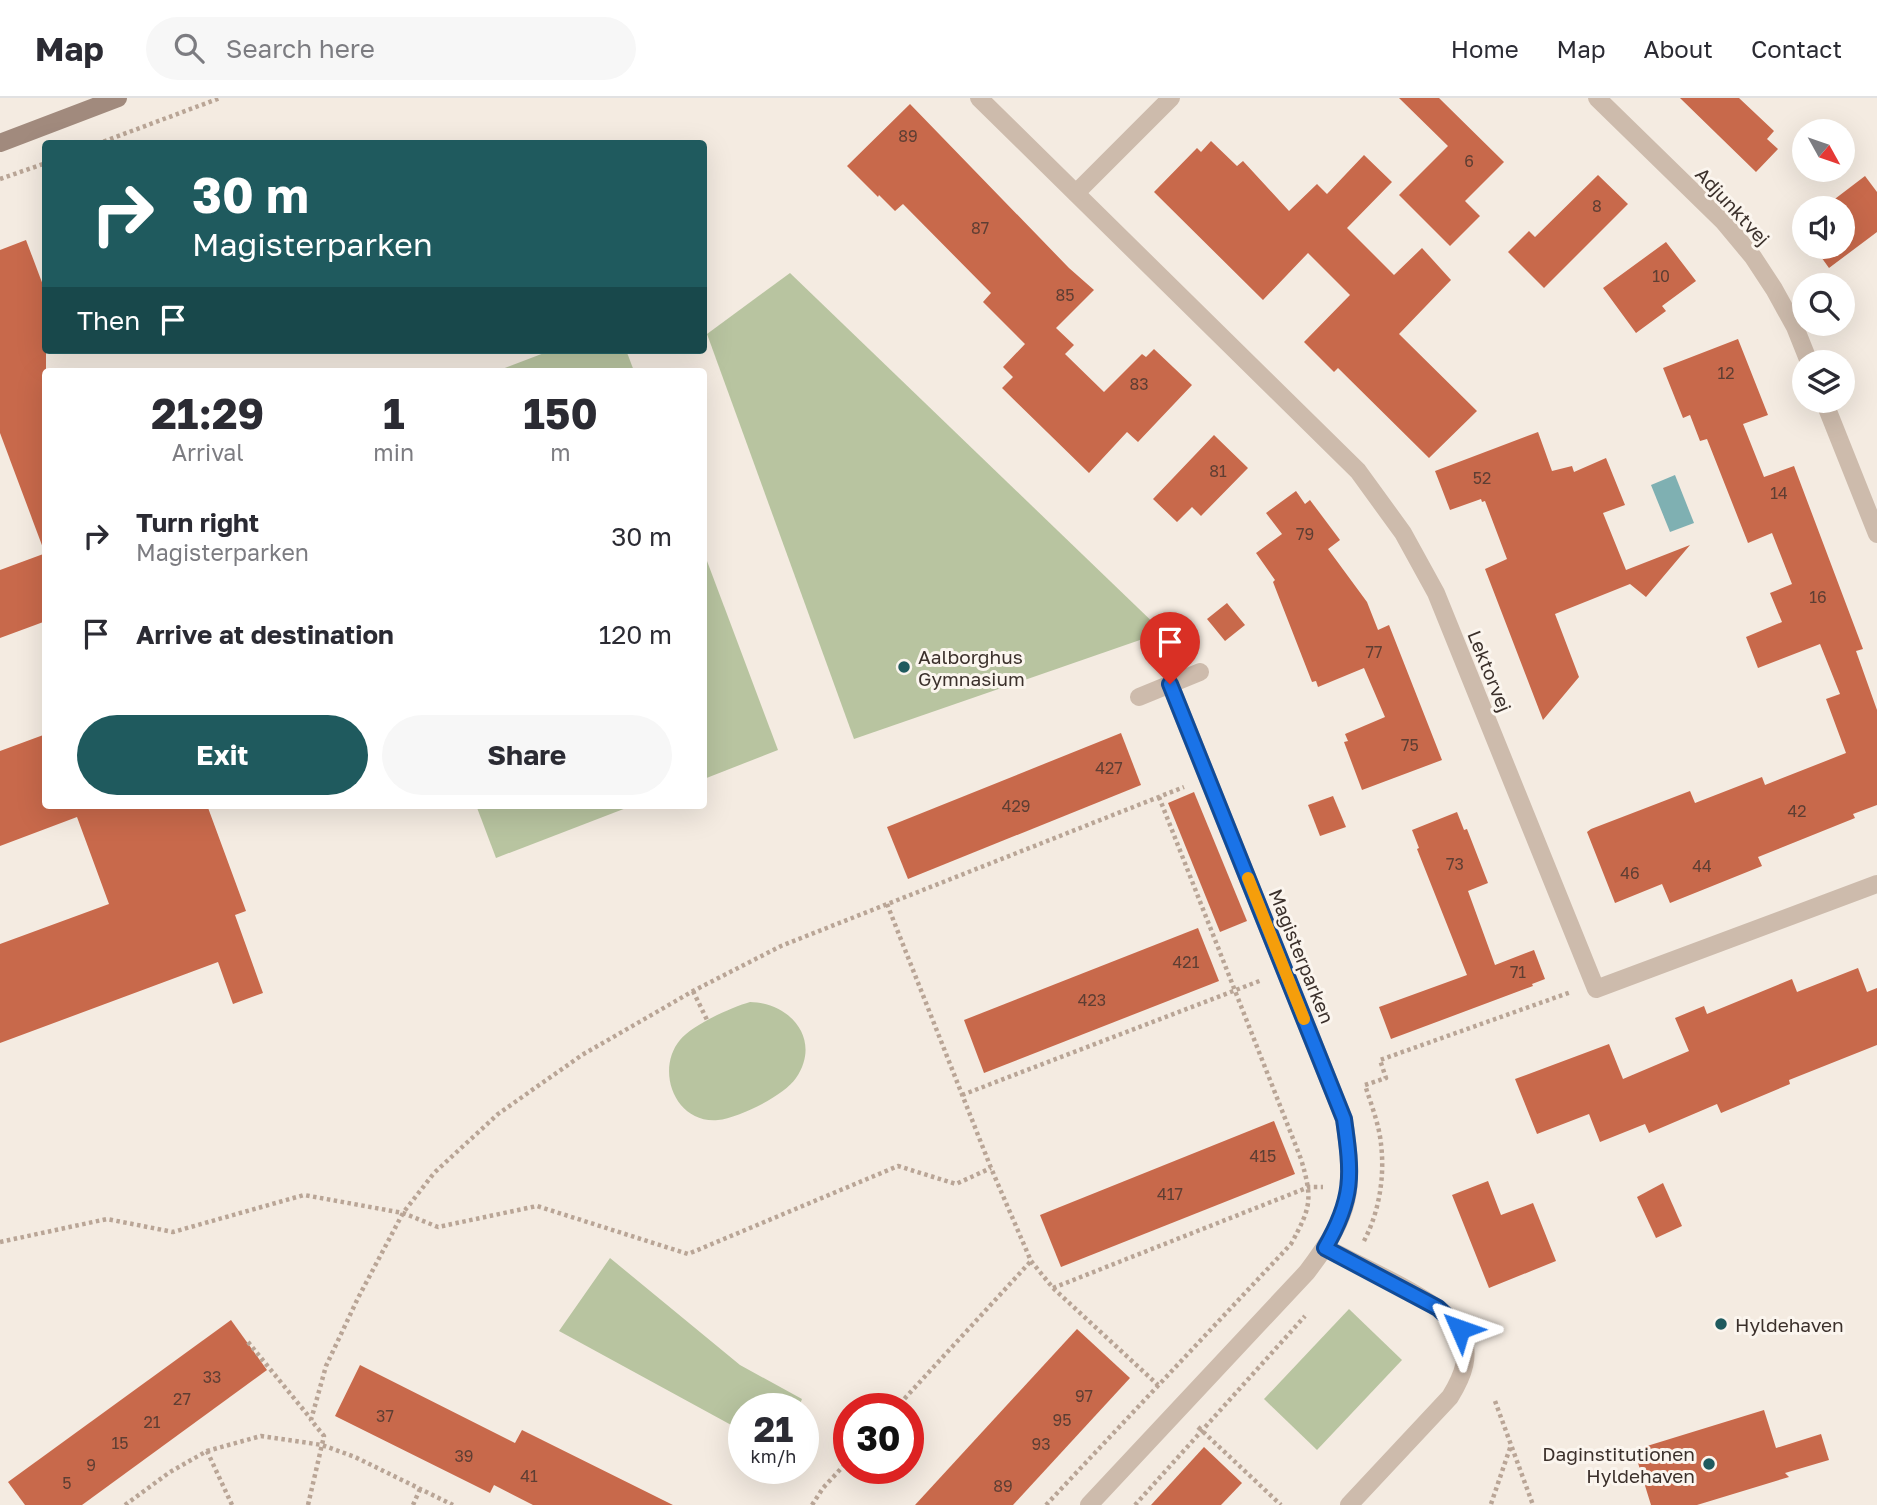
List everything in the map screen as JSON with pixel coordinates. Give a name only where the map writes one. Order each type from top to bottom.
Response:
[{"type":"main road","points":[[0,143],[118,98]]},
{"type":"street","name":"Lektorvej","points":[[979,98],[1358,471],[1404,533],[1436,593],[1596,989]]},
{"type":"street","points":[[1076,193],[1171,98]]},
{"type":"street","name":"Adjunktvej","points":[[1597,98],[1723,221],[1753,257],[1795,327],[1804,350]]},
{"type":"street","points":[[1829,413],[1877,534]]},
{"type":"street","points":[[1139,697],[1200,672]]},
{"type":"street","name":"Magisterparken","points":[[1088,1505],[1307,1272],[1340,1223],[1350,1188],[1344,1119],[1170,684]]},
{"type":"street","points":[[1596,989],[1877,884]]},
{"type":"street","points":[[1325,1248],[1438,1308],[1460,1329],[1467,1354],[1462,1377],[1450,1397],[1349,1505]]},
{"type":"path","points":[[108,140],[220,98]]},
{"type":"path","points":[[0,180],[42,164]]},
{"type":"path","points":[[311,1420],[326,1366],[403,1213],[434,1173],[498,1114],[582,1055],[693,991],[781,946],[1208,778]]},
{"type":"path","points":[[1046,1505],[1291,1244],[1307,1214],[1309,1187],[1301,1159],[1159,797]]},
{"type":"path","points":[[887,904],[991,1168],[1031,1261],[1053,1288],[1158,1385],[1177,1409],[1281,1505]]},
{"type":"path","points":[[962,1094],[1285,971]]},
{"type":"path","points":[[1335,1095],[1386,1078],[1380,1060],[1565,993],[1596,989]]},
{"type":"path","points":[[693,991],[708,1021]]},
{"type":"path","points":[[0,1242],[107,1219],[173,1232],[304,1195],[403,1213],[438,1227],[537,1206],[688,1254],[898,1167],[956,1184],[991,1168]]},
{"type":"path","points":[[1053,1288],[1309,1187],[1350,1188]]},
{"type":"path","points":[[910,1393],[1031,1261]]},
{"type":"path","points":[[248,1342],[324,1436],[308,1505]]},
{"type":"path","points":[[1494,1401],[1533,1505]]},
{"type":"path","points":[[125,1505],[170,1472],[207,1451],[261,1436],[322,1445],[355,1457],[453,1505]]},
{"type":"path","points":[[1491,1504],[1511,1445]]},
{"type":"path","points":[[207,1451],[232,1505]]},
{"type":"path","points":[[812,1505],[833,1477]]},
{"type":"path","points":[[413,1505],[420,1489]]},
{"type":"green space","points":[[790,273],[1163,632],[854,739],[707,334]]},
{"type":"green space","points":[[542,354],[628,354],[633,368],[505,368]]},
{"type":"green space","points":[[707,561],[778,750],[707,778]]},
{"type":"green space","points":[[478,809],[624,809],[496,858]]},
{"type":"green space","points":[[750,1002],[778,1009],[798,1026],[806,1050],[796,1078],[771,1099],[737,1115],[718,1120],[703,1119],[690,1113],[680,1104],[670,1080],[669,1066],[673,1052],[680,1040],[693,1028],[723,1012]]},
{"type":"green space","points":[[610,1258],[740,1365],[791,1393],[728,1393],[728,1423],[559,1331]]},
{"type":"green space","points":[[1349,1309],[1402,1360],[1317,1450],[1264,1399]]},
{"type":"water","points":[[1675,475],[1694,523],[1670,532],[1651,485]]},
{"type":"building","points":[[1399,98],[1439,98],[1504,162],[1465,201],[1480,216],[1450,246],[1399,195],[1448,146]]},
{"type":"building","points":[[1680,98],[1739,98],[1774,131],[1767,139],[1778,149],[1756,172]]},
{"type":"building","points":[[910,104],[1069,268],[1094,290],[1056,328],[1074,345],[1065,354],[1104,392],[1142,354],[1146,357],[1154,349],[1192,385],[1138,442],[1127,432],[1089,473],[1002,388],[1013,377],[1003,367],[1025,344],[983,302],[991,293],[903,204],[895,211],[847,166]]},
{"type":"building","points":[[1211,141],[1237,166],[1243,161],[1289,211],[1317,184],[1327,194],[1364,155],[1392,182],[1347,228],[1394,275],[1422,248],[1451,280],[1399,334],[1477,411],[1429,458],[1338,368],[1334,372],[1304,342],[1350,295],[1308,253],[1263,300],[1154,192],[1197,148],[1201,152]]},
{"type":"building","points":[[1598,175],[1628,204],[1544,288],[1508,252],[1529,231],[1535,237]]},
{"type":"building","points":[[1865,176],[1877,192],[1877,232],[1855,248],[1855,196],[1839,196]]},
{"type":"building","points":[[26,240],[42,282],[42,354],[46,354],[46,368],[42,368],[42,545],[0,433],[0,250]]},
{"type":"building","points":[[1666,242],[1696,281],[1662,306],[1666,311],[1636,333],[1603,288]]},
{"type":"building","points":[[1823,259],[1841,259],[1829,268]]},
{"type":"building","points":[[1738,339],[1768,415],[1743,424],[1764,477],[1794,466],[1863,649],[1856,651],[1877,710],[1877,805],[1853,814],[1855,818],[1758,857],[1762,866],[1670,903],[1662,884],[1615,903],[1587,832],[1591,829],[1690,791],[1695,803],[1762,777],[1765,785],[1846,753],[1826,699],[1840,694],[1820,644],[1758,668],[1746,637],[1782,622],[1770,593],[1792,584],[1772,533],[1748,543],[1707,439],[1700,441],[1690,415],[1683,418],[1663,368]]},
{"type":"building","points":[[1538,432],[1552,471],[1572,466],[1574,472],[1606,458],[1625,505],[1603,513],[1626,570],[1690,545],[1646,597],[1630,584],[1555,614],[1579,677],[1543,720],[1485,569],[1507,559],[1485,501],[1482,502],[1481,499],[1450,510],[1435,471]]},
{"type":"building","points":[[1214,435],[1248,468],[1201,516],[1192,507],[1177,522],[1153,499]]},
{"type":"building","points":[[1296,491],[1305,504],[1310,500],[1340,540],[1328,549],[1367,602],[1378,630],[1389,625],[1442,760],[1362,790],[1344,742],[1348,741],[1345,734],[1385,717],[1364,668],[1318,687],[1316,681],[1312,682],[1273,582],[1275,580],[1256,553],[1282,534],[1266,513]]},
{"type":"building","points":[[42,554],[42,622],[0,638],[0,570]]},
{"type":"building","points":[[1227,603],[1245,625],[1225,641],[1207,619]]},
{"type":"building","points":[[1121,733],[1141,785],[908,879],[887,827]]},
{"type":"building","points":[[42,735],[42,809],[208,809],[246,911],[235,915],[263,993],[233,1004],[218,962],[0,1043],[0,944],[109,904],[77,817],[0,846],[0,751]]},
{"type":"building","points":[[1194,792],[1247,921],[1220,932],[1168,803]]},
{"type":"building","points":[[1333,796],[1346,827],[1320,836],[1308,805]]},
{"type":"building","points":[[1457,812],[1464,830],[1467,829],[1488,883],[1468,891],[1495,965],[1534,950],[1545,979],[1532,984],[1533,986],[1391,1039],[1379,1007],[1467,975],[1412,830]]},
{"type":"building","points":[[1198,928],[1219,981],[984,1073],[964,1020]]},
{"type":"building","points":[[1858,968],[1867,992],[1877,988],[1877,1045],[1789,1080],[1790,1084],[1721,1113],[1717,1104],[1649,1133],[1645,1124],[1600,1142],[1589,1114],[1537,1134],[1515,1079],[1609,1044],[1623,1079],[1689,1051],[1675,1018],[1704,1006],[1707,1014],[1792,979],[1797,992]]},
{"type":"building","points":[[1274,1121],[1295,1174],[1061,1267],[1040,1215]]},
{"type":"building","points":[[1488,1181],[1501,1215],[1533,1203],[1556,1261],[1489,1288],[1452,1195]]},
{"type":"building","points":[[1663,1183],[1682,1226],[1656,1238],[1637,1197]]},
{"type":"building","points":[[231,1320],[267,1370],[82,1505],[25,1505],[8,1482]]},
{"type":"building","points":[[1077,1329],[1130,1378],[1013,1505],[915,1505]]},
{"type":"building","points":[[360,1365],[515,1443],[522,1430],[673,1505],[533,1505],[494,1485],[490,1493],[335,1416]]},
{"type":"building","name":"Daginstitutionen Hyldehaven","points":[[1764,1410],[1776,1448],[1821,1434],[1829,1460],[1785,1473],[1789,1477],[1697,1505],[1651,1505],[1634,1450]]},
{"type":"building","points":[[1204,1447],[1242,1483],[1221,1505],[1151,1505]]},
{"type":"slow traffic","points":[[1248,878],[1304,1019]]},
{"type":"place","name":"Aalborghus Gymnasium","points":[[904,667]]},
{"type":"place","name":"Hyldehaven","points":[[1721,1324]]},
{"type":"place","name":"Daginstitutionen Hyldehaven","points":[[1709,1464]]},
{"type":"route","points":[[1170,684],[1344,1119],[1350,1188],[1340,1223],[1325,1248],[1438,1308],[1460,1329]]}]
